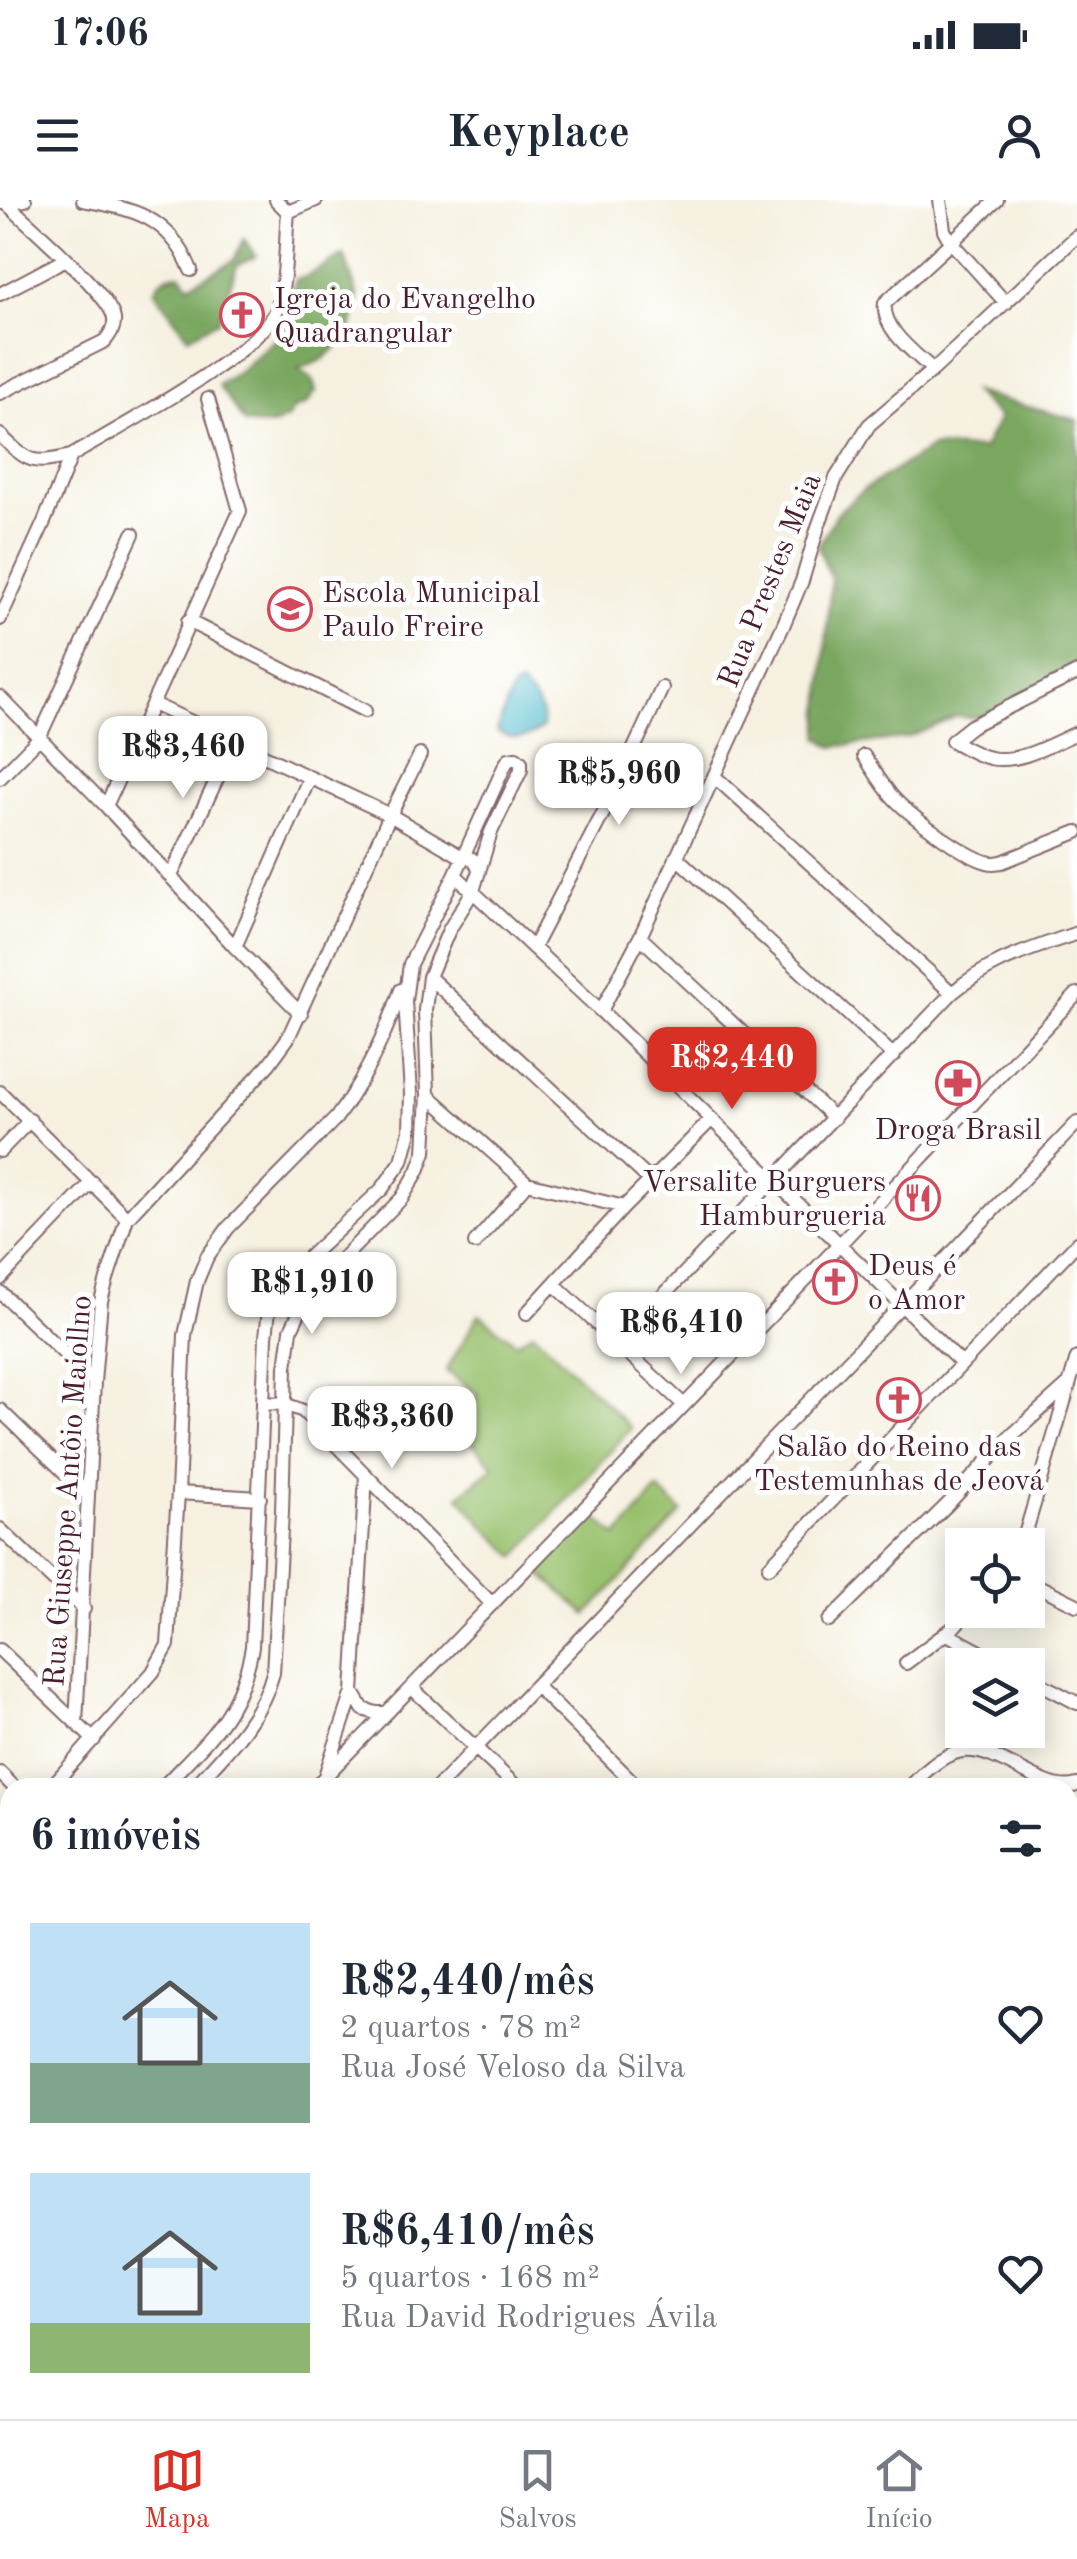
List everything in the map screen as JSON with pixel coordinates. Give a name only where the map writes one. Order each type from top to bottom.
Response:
[{"type":"street","points":[[2,203],[25,200]]},
{"type":"street","points":[[83,200],[128,208],[156,222],[184,252],[191,270]]},
{"type":"street","points":[[0,436],[29,460],[71,456],[236,353],[275,314],[281,293],[288,212],[276,200]]},
{"type":"street","points":[[288,212],[316,200]]},
{"type":"street","points":[[940,200],[944,230],[950,241],[1006,303]]},
{"type":"street","points":[[933,370],[893,329],[883,314],[884,303],[997,200]]},
{"type":"street","points":[[0,393],[105,341],[114,325],[107,304],[66,259],[2,203]]},
{"type":"street","name":"Rua Prestes Maia","points":[[601,1011],[640,937],[802,581],[818,527],[846,459],[869,425],[1077,236]]},
{"type":"street","points":[[0,294],[66,259]]},
{"type":"street","points":[[106,806],[240,511],[208,399],[210,372]]},
{"type":"street","points":[[195,382],[208,399]]},
{"type":"street","points":[[0,619],[71,456]]},
{"type":"street","points":[[0,778],[39,738],[134,534]]},
{"type":"street","points":[[188,621],[365,711]]},
{"type":"street","points":[[1077,673],[971,726],[952,740],[974,753],[1002,759],[1034,752],[1077,734]]},
{"type":"street","points":[[533,948],[611,798],[662,688]]},
{"type":"street","points":[[0,697],[301,1014]]},
{"type":"street","points":[[153,704],[390,815],[462,857],[475,860],[479,870]]},
{"type":"street","points":[[171,876],[234,743]]},
{"type":"street","name":"Rua Giuseppe Antôio Maiollno","points":[[76,1723],[94,1382],[102,1301],[127,1218],[269,1064],[288,1038],[420,755]]},
{"type":"street","points":[[864,756],[905,808],[949,842],[982,861],[1002,862],[1077,832]]},
{"type":"street","points":[[59,1778],[153,1672],[168,1645],[185,1335],[197,1280],[207,1257],[246,1208],[336,1118],[364,1077],[390,1024],[410,964],[507,761],[519,760],[521,770],[491,832],[473,891],[449,930],[429,977],[424,1152],[410,1186],[322,1278],[305,1300],[291,1330],[284,1404],[273,1672],[255,1715],[201,1778]]},
{"type":"street","points":[[714,776],[952,993]]},
{"type":"street","points":[[235,947],[309,778]]},
{"type":"street","points":[[676,856],[894,1056]]},
{"type":"street","points":[[455,875],[601,1011],[962,1364]]},
{"type":"street","points":[[640,937],[834,1118]]},
{"type":"street","points":[[618,1343],[952,993],[981,970],[1000,961],[1074,937]]},
{"type":"street","points":[[171,1778],[222,1722],[242,1688],[252,1648],[266,1337],[274,1295],[292,1272],[382,1189],[402,1161],[410,1132],[412,1093],[404,1001],[410,964]]},
{"type":"street","points":[[429,977],[651,1181]]},
{"type":"street","points":[[325,1776],[1077,994]]},
{"type":"street","points":[[390,1024],[426,1022]]},
{"type":"street","points":[[0,1092],[127,1218]]},
{"type":"street","points":[[428,1094],[528,1183],[624,1207]]},
{"type":"street","points":[[0,1151],[30,1120]]},
{"type":"street","points":[[528,1313],[624,1207],[710,1121]]},
{"type":"street","points":[[446,1778],[1077,1123]]},
{"type":"street","points":[[0,1280],[92,1182]]},
{"type":"street","points":[[475,1244],[528,1183]]},
{"type":"street","points":[[769,1567],[1077,1244]]},
{"type":"street","points":[[554,1284],[684,1405]]},
{"type":"street","points":[[0,1292],[94,1382]]},
{"type":"street","points":[[1027,1528],[1077,1358]]},
{"type":"street","points":[[828,1621],[1010,1438],[1070,1384]]},
{"type":"street","points":[[263,1404],[284,1404],[303,1411],[491,1603]]},
{"type":"street","points":[[0,1410],[88,1494]]},
{"type":"street","points":[[325,1776],[353,1692],[366,1475]]},
{"type":"street","points":[[178,1493],[282,1512]]},
{"type":"street","points":[[0,1529],[84,1609]]},
{"type":"street","points":[[1045,1589],[1077,1605]]},
{"type":"street","points":[[906,1663],[950,1628]]},
{"type":"street","points":[[945,1633],[973,1648]]},
{"type":"street","points":[[0,1650],[94,1740]]},
{"type":"street","points":[[536,1686],[629,1778]]},
{"type":"street","points":[[1045,1686],[1077,1704]]},
{"type":"street","points":[[412,1688],[507,1778]]},
{"type":"street","points":[[353,1692],[362,1709],[386,1713]]},
{"type":"street","points":[[918,1778],[940,1759],[961,1750],[988,1754],[1038,1778]]},
{"type":"green space","points":[[244,239],[256,256],[237,265],[218,321],[188,337],[154,291],[156,287],[164,278],[177,274],[189,285],[234,260]]},
{"type":"green space","points":[[344,255],[358,297],[350,335],[322,360],[298,370],[312,379],[316,391],[307,404],[272,426],[245,423],[218,385],[278,337],[296,279]]},
{"type":"green space","points":[[973,392],[1077,420],[1077,670],[980,719],[957,716],[910,737],[832,747],[819,737],[831,578],[818,547],[836,514],[863,490],[932,447],[983,449],[999,418]]},
{"type":"green space","points":[[479,1314],[516,1343],[533,1332],[631,1428],[516,1557],[459,1496],[494,1467],[459,1428],[459,1412],[479,1395],[446,1371]]},
{"type":"green space","points":[[658,1489],[682,1512],[587,1615],[536,1570],[591,1513],[617,1537]]},
{"type":"water","points":[[520,685],[534,699],[543,721],[542,728],[531,735],[514,738],[497,731],[512,689]]},
{"type":"place","name":"Igreja do Evangelho Quadrangular","points":[[242,315]]},
{"type":"place","name":"Escola Municipal Paulo Freire","points":[[290,609]]},
{"type":"place","name":"Droga Brasil","points":[[958,1083]]},
{"type":"place","name":"Versalite Burguers Hamburgueria","points":[[918,1198]]},
{"type":"place","name":"Deus é o Amor","points":[[835,1282]]},
{"type":"place","name":"Salão do Reino das Testemunhas de Jeová","points":[[899,1400]]}]
